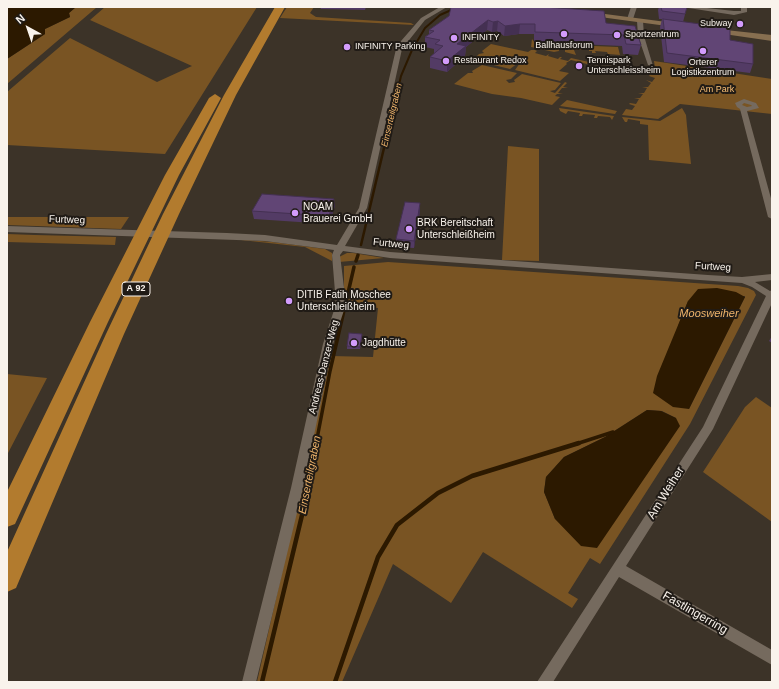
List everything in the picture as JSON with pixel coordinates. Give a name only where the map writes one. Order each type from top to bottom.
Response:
[{"type":"highway","name":"A 92","points":[[7,517],[99,322],[172,175],[218,92],[269,7]]},
{"type":"highway","name":"A 92","points":[[7,580],[115,334],[171,214],[230,95],[280,7]]},
{"type":"main road","points":[[577,12],[687,27]]},
{"type":"main road","points":[[702,29],[772,38]]},
{"type":"street","name":"Andreas-Danzer-Weg","points":[[249,682],[297,488],[328,344],[341,304],[335,264],[336,255],[363,208],[399,49],[410,33],[423,19],[444,7]]},
{"type":"street","points":[[630,19],[634,7]]},
{"type":"street","points":[[685,7],[734,13],[744,9]]},
{"type":"street","points":[[640,21],[641,36],[650,65]]},
{"type":"street","points":[[743,108],[772,217]]},
{"type":"street","name":"Furtweg","points":[[7,229],[187,234],[266,238],[390,256],[742,280],[772,276]]},
{"type":"street","name":"Am Weiher","points":[[544,682],[707,429],[771,294],[742,280]]},
{"type":"street","name":"Fastlingerring","points":[[618,569],[772,658]]},
{"type":"green space","points":[[76,7],[97,7],[7,84],[7,59],[45,34],[45,29],[70,17],[69,13]]},
{"type":"green space","points":[[105,7],[257,7],[165,154],[7,145],[7,92],[70,38],[157,82],[192,66],[90,20]]},
{"type":"green space","points":[[287,7],[314,7],[310,13],[316,17],[411,23],[414,25],[280,18]]},
{"type":"green space","points":[[532,39],[534,42],[558,44],[559,51],[554,52],[531,47]]},
{"type":"green space","points":[[491,44],[528,52],[535,50],[537,51],[535,53],[546,56],[549,54],[548,56],[558,59],[562,57],[560,59],[568,61],[571,58],[589,62],[587,64],[571,60],[566,63],[567,64],[559,71],[569,73],[560,81],[515,70],[520,63],[525,63],[522,60],[516,61],[518,63],[510,69],[473,60],[479,54],[484,53],[482,51]]},
{"type":"green space","points":[[565,44],[586,45],[586,50],[574,50],[576,55],[565,52]]},
{"type":"green space","points":[[589,47],[618,47],[620,55],[595,51],[596,53],[592,53],[592,51],[589,51]]},
{"type":"green space","name":"Am Park","points":[[654,61],[772,79],[772,114],[680,104],[658,119],[622,115],[626,109],[632,110],[635,106],[629,104],[636,104],[639,99],[634,98],[640,98],[643,94],[638,93],[644,93],[647,88],[642,87],[648,87],[651,83],[646,80],[652,82],[655,78],[649,76],[655,68]]},
{"type":"green space","points":[[482,65],[517,73],[511,79],[506,80],[509,83],[515,82],[514,80],[522,74],[561,83],[555,90],[550,91],[555,93],[565,82],[567,83],[563,87],[568,88],[562,88],[558,93],[563,94],[557,94],[555,96],[560,97],[552,105],[521,98],[492,94],[454,84],[468,73],[473,73],[472,71]]},
{"type":"green space","points":[[567,100],[617,111],[615,114],[560,106]]},
{"type":"green space","points":[[559,108],[614,116],[612,120],[610,117],[598,116],[597,118],[594,118],[595,115],[583,114],[582,116],[579,116],[580,113],[568,111],[566,114],[560,111]]},
{"type":"green space","points":[[682,108],[686,115],[691,164],[649,160],[648,125],[640,124],[640,121],[628,119],[627,122],[625,122],[622,117],[660,121]]},
{"type":"green space","points":[[508,146],[539,149],[539,261],[502,260]]},
{"type":"green space","points":[[7,217],[129,217],[121,229],[7,225]]},
{"type":"green space","points":[[7,234],[116,237],[115,245],[7,242]]},
{"type":"green space","points":[[232,239],[272,242],[325,249],[332,253],[332,261],[305,247]]},
{"type":"green space","points":[[347,253],[384,258],[339,262],[339,257]]},
{"type":"green space","points":[[388,262],[738,286],[754,291],[756,295],[690,424],[600,564],[590,558],[568,593],[578,599],[572,608],[483,552],[451,603],[393,564],[342,682],[257,682],[331,356],[373,357],[378,308],[344,306],[344,266]],"holes":[[[745,297],[689,409],[678,326],[688,301]],[[647,410],[662,411],[676,418],[555,519],[544,492],[546,477],[564,457],[605,437]]]},
{"type":"green space","points":[[7,374],[47,378],[7,455]]},
{"type":"green space","points":[[756,397],[772,408],[772,522],[703,472],[745,407]]},
{"type":"water","points":[[7,7],[76,7],[69,13],[70,17],[45,29],[45,34],[7,59]]},
{"type":"water","name":"Moosweiher","points":[[717,288],[736,292],[745,297],[689,409],[673,407],[653,393],[657,376],[688,301],[698,289]]},
{"type":"water","points":[[647,410],[661,411],[676,418],[680,426],[597,548],[581,546],[555,519],[544,492],[546,477],[564,457],[605,437]]},
{"type":"building","points":[[451,7],[542,7],[604,11],[606,23],[635,26],[641,45],[626,44],[624,35],[535,32],[535,24],[505,26],[498,21],[493,22],[488,20],[457,44],[466,46],[447,61],[430,57],[443,46],[435,44],[440,40],[425,37],[434,31],[429,30],[449,16]]},
{"type":"building","points":[[661,7],[687,7],[685,14],[662,11]]},
{"type":"building","name":"Orterer Logistikzentrum","points":[[663,19],[730,28],[730,40],[753,44],[753,64],[667,53]]},
{"type":"building","points":[[262,194],[334,199],[329,216],[252,211]]},
{"type":"building","name":"BRK Bereitschaft Unterschleißheim","points":[[405,202],[420,203],[414,241],[396,239]]},
{"type":"building","name":"Jagdhütte","points":[[349,333],[362,334],[360,347],[347,346]]},
{"type":"waterway","name":"Einserteilgraben","points":[[393,111],[401,76],[412,50],[425,28],[440,15],[458,7]]},
{"type":"waterway","name":"Einserteilgraben","points":[[361,245],[393,110]]},
{"type":"waterway","name":"Einserteilgraben","points":[[356,261],[358,255]]},
{"type":"waterway","name":"Einserteilgraben","points":[[316,444],[330,371],[354,267]]},
{"type":"waterway","points":[[576,444],[613,432]]},
{"type":"waterway","name":"Einserteilgraben","points":[[262,682],[303,511],[316,443]]},
{"type":"waterway","points":[[335,682],[378,557],[397,525],[438,493],[472,476],[579,443]]},
{"type":"place","name":"Subway","points":[[740,24]]},
{"type":"place","name":"Ballhausforum","points":[[564,34]]},
{"type":"place","name":"Sportzentrum","points":[[617,35]]},
{"type":"place","name":"INFINITY","points":[[454,38]]},
{"type":"place","name":"INFINITY Parking","points":[[347,47]]},
{"type":"place","name":"Orterer Logistikzentrum","points":[[703,51]]},
{"type":"place","name":"Restaurant Redox","points":[[446,61]]},
{"type":"place","name":"Tennispark Unterschleissheim","points":[[579,66]]},
{"type":"place","name":"NOAM Brauerei GmbH","points":[[295,213]]},
{"type":"place","name":"BRK Bereitschaft Unterschleißheim","points":[[409,229]]},
{"type":"place","name":"DITIB Fatih Moschee Unterschleißheim","points":[[289,301]]},
{"type":"place","name":"Jagdhütte","points":[[354,343]]}]
